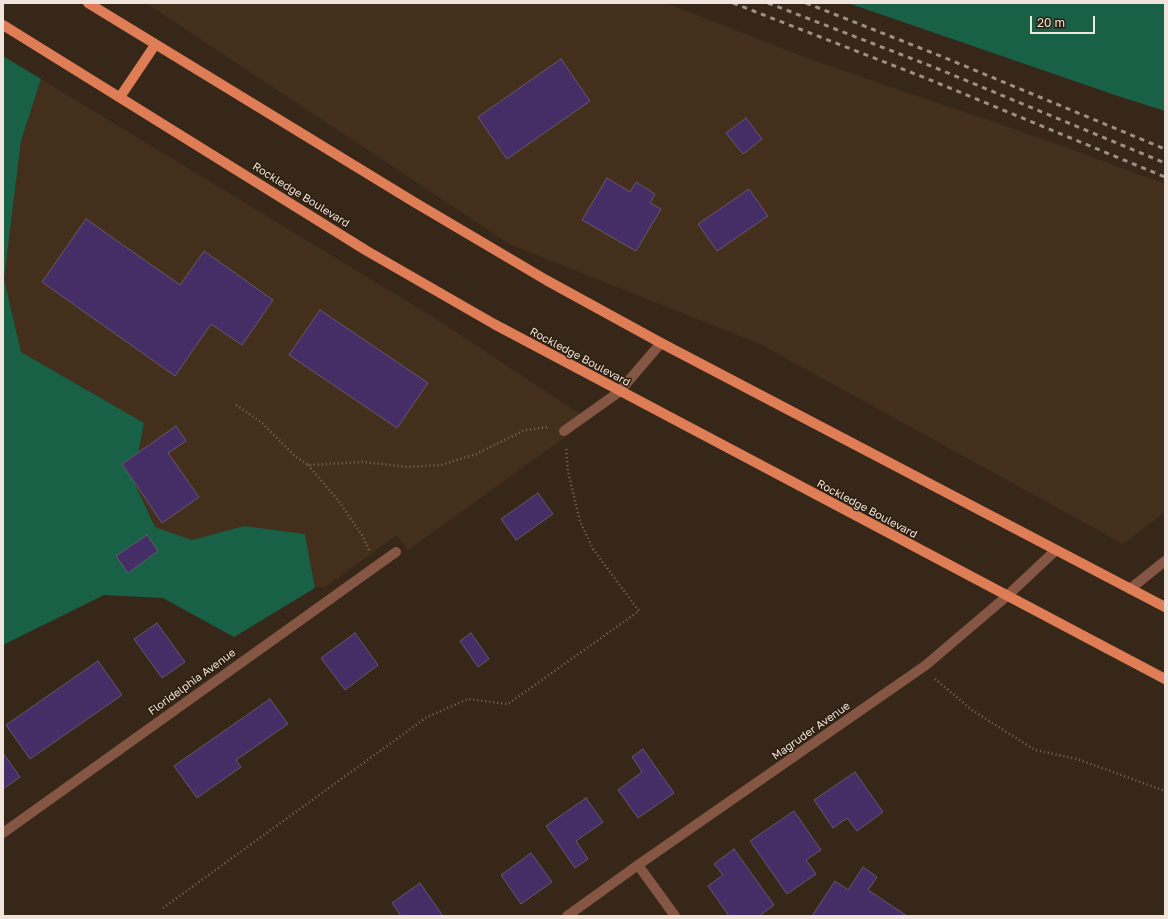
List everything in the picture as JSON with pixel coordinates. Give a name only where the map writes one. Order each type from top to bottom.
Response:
[{"type":"main road","points":[[88,3],[414,202],[546,280],[661,343],[1165,607]]},
{"type":"main road","name":"Rockledge Boulevard","points":[[3,25],[367,251],[494,324],[619,392],[1165,679]]},
{"type":"main road","points":[[120,97],[155,45]]},
{"type":"street","points":[[564,431],[619,392],[661,343]]},
{"type":"street","name":"Magruder Avenue","points":[[567,916],[922,668],[1007,596],[1056,550]]},
{"type":"street","name":"Floridelphia Avenue","points":[[3,832],[396,552]]},
{"type":"street","points":[[1130,589],[1165,560]]},
{"type":"street","points":[[638,865],[674,916]]},
{"type":"path","points":[[236,405],[261,422],[296,457],[308,465],[337,499],[362,535],[377,565]]},
{"type":"path","points":[[163,908],[427,717],[468,699],[508,704],[639,610],[593,550],[580,521],[568,472],[564,431],[548,426],[524,430],[476,454],[441,465],[407,467],[364,462],[308,465]]},
{"type":"path","points":[[922,668],[972,710],[1035,750],[1077,759],[1165,791]]},
{"type":"shaded area","points":[[146,3],[666,3],[815,61],[1049,141],[1165,184],[1165,512],[1123,544],[760,344],[511,245]]},
{"type":"shaded area","points":[[41,79],[433,317],[589,420],[408,550],[397,535],[325,587],[315,587],[305,534],[244,526],[192,540],[155,527],[133,480],[144,423],[21,352],[4,279],[21,141]]},
{"type":"green space","points":[[848,3],[1165,3],[1165,111],[1115,95]]},
{"type":"green space","points":[[3,56],[41,79],[21,141],[4,279],[21,352],[144,423],[133,480],[155,527],[192,540],[244,526],[305,534],[315,588],[234,637],[163,598],[104,595],[3,645]]},
{"type":"building","points":[[561,59],[590,101],[507,159],[478,117]]},
{"type":"building","points":[[746,118],[762,139],[743,154],[726,133]]},
{"type":"building","points":[[607,178],[630,192],[636,182],[655,194],[650,203],[661,209],[636,251],[582,220]]},
{"type":"building","points":[[749,189],[768,216],[717,251],[698,224]]},
{"type":"building","points":[[86,219],[180,285],[204,251],[273,300],[242,345],[211,324],[175,376],[42,282]]},
{"type":"building","points":[[320,310],[428,383],[397,428],[289,355]]},
{"type":"building","points":[[176,426],[186,441],[168,453],[199,497],[162,523],[122,464]]},
{"type":"building","points":[[538,493],[553,514],[516,540],[501,519]]},
{"type":"building","points":[[147,535],[158,551],[128,573],[116,556]]},
{"type":"building","points":[[157,623],[185,662],[162,678],[134,639]]},
{"type":"building","points":[[355,633],[378,665],[345,690],[321,658]]},
{"type":"building","points":[[471,633],[489,659],[478,667],[460,641]]},
{"type":"building","points":[[98,661],[122,695],[30,759],[6,725]]},
{"type":"building","points":[[270,699],[288,724],[236,760],[241,767],[197,798],[174,766]]},
{"type":"building","points":[[643,749],[674,793],[638,818],[618,790],[642,772],[632,757]]},
{"type":"building","points":[[3,753],[20,777],[3,789]]},
{"type":"building","points":[[855,772],[883,812],[857,831],[847,818],[833,828],[814,800]]},
{"type":"building","points":[[586,798],[603,822],[576,841],[588,859],[575,868],[546,826]]},
{"type":"building","points":[[794,811],[821,850],[806,860],[816,874],[787,894],[750,841]]},
{"type":"building","points":[[734,849],[774,905],[759,916],[729,916],[708,886],[723,875],[714,864]]},
{"type":"building","points":[[531,853],[552,882],[521,904],[501,875]]},
{"type":"building","points":[[863,867],[877,877],[868,890],[907,916],[812,916],[835,881],[848,890]]},
{"type":"building","points":[[420,883],[443,916],[401,916],[392,903]]},
{"type":"railway","points":[[733,3],[928,79],[1165,177]]},
{"type":"railway","points":[[768,3],[936,68],[1165,163]]},
{"type":"railway","points":[[806,3],[943,57],[1165,149]]}]
